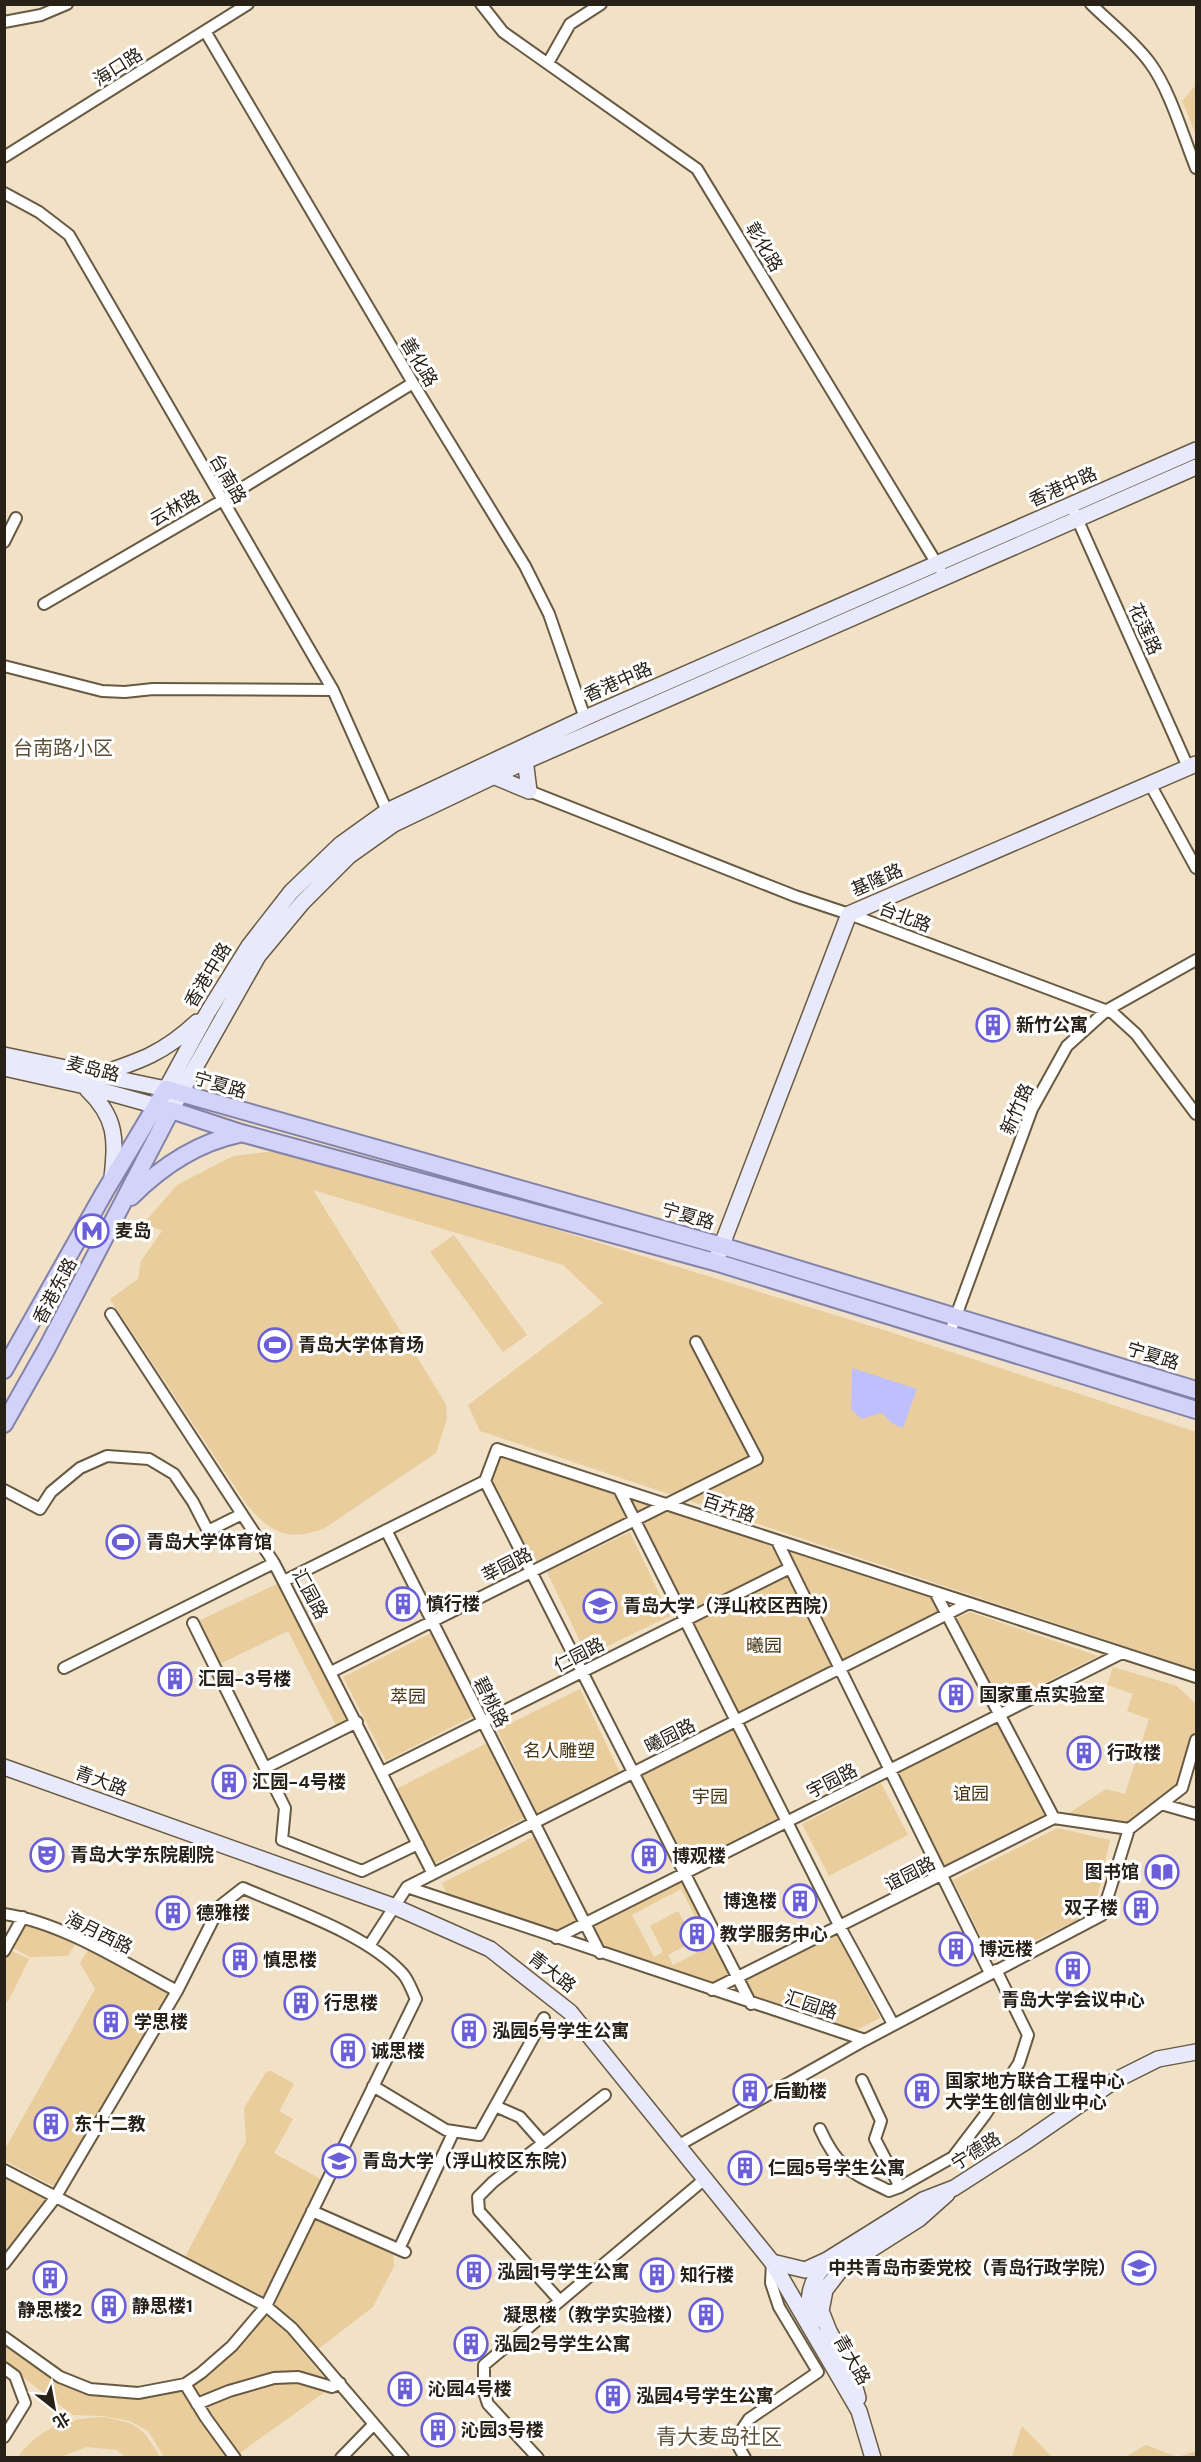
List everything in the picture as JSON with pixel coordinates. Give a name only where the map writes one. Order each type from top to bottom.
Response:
[{"type":"main road","name":"香港中路","points":[[1075,512],[1197,450]]},
{"type":"main road","name":"香港中路","points":[[173,1091],[258,956],[302,903],[350,856],[394,824],[493,777],[525,753],[585,718],[1075,512],[1197,467]]},
{"type":"main road","name":"香港中路","points":[[173,1091],[208,1012],[249,946],[291,892],[341,844],[387,812],[478,767],[525,753],[941,569]]},
{"type":"main road","points":[[478,767],[493,777],[529,791],[525,753]]},
{"type":"main road","name":"基隆路","points":[[718,1254],[849,914],[1192,765]]},
{"type":"main road","points":[[96,1075],[160,1051],[176,1042],[208,1012]]},
{"type":"main road","name":"麦岛路","points":[[4,1054],[173,1091]]},
{"type":"main road","name":"麦岛路","points":[[4,1068],[85,1086],[164,1108]]},
{"type":"main road","points":[[85,1086],[100,1101],[109,1116],[114,1132],[116,1143],[112,1178]]},
{"type":"main road","name":"香港东路","points":[[4,1424],[120,1209],[173,1091]]},
{"type":"main road","name":"宁夏路","points":[[173,1091],[366,1144],[718,1254],[949,1335],[1197,1410]]},
{"type":"main road","name":"香港东路","points":[[4,1370],[112,1178],[164,1108]]},
{"type":"main road","name":"宁夏路","points":[[164,1108],[241,1133],[718,1254],[955,1318],[1197,1390]]},
{"type":"main road","points":[[120,1209],[149,1179],[189,1151],[218,1138],[241,1133]]},
{"type":"main road","name":"青大路","points":[[4,1767],[393,1906],[490,1949],[570,2012],[772,2262],[859,2411],[873,2457]]},
{"type":"main road","name":"宁德路","points":[[772,2262],[805,2270],[836,2254],[923,2200],[954,2188],[1024,2144],[1114,2081],[1158,2059],[1197,2052]]},
{"type":"main road","points":[[859,2411],[858,2395],[850,2370],[821,2311],[825,2290],[842,2268],[919,2219],[954,2188]]},
{"type":"main road","points":[[815,2336],[810,2316],[811,2284],[818,2271],[836,2254]]},
{"type":"street","points":[[4,22],[41,15],[67,4]]},
{"type":"street","name":"海口路","points":[[4,157],[248,4]]},
{"type":"street","name":"彰化路","points":[[481,4],[504,32],[697,169],[941,569]]},
{"type":"street","points":[[548,63],[570,24],[601,4]]},
{"type":"street","points":[[1091,4],[1151,64],[1161,82],[1197,168]]},
{"type":"street","name":"善化路","points":[[206,31],[412,383],[525,566],[549,614],[585,718]]},
{"type":"street","name":"台南路","points":[[4,193],[39,212],[69,235],[221,501],[333,690],[387,812]]},
{"type":"street","name":"云林路","points":[[44,603],[221,501],[412,383]]},
{"type":"street","name":"花莲路","points":[[1075,512],[1192,765]]},
{"type":"street","points":[[4,542],[16,518]]},
{"type":"street","points":[[4,666],[102,691],[333,690]]},
{"type":"street","points":[[1150,784],[1197,868]]},
{"type":"street","name":"台北路","points":[[529,791],[795,896],[1107,1010],[1136,1034],[1197,1114]]},
{"type":"street","name":"新竹路","points":[[949,1335],[1032,1109],[1067,1046],[1107,1010],[1197,960]]},
{"type":"street","name":"汇园路","points":[[111,1314],[274,1563],[433,1874]]},
{"type":"street","points":[[331,1672],[758,1459],[696,1342]]},
{"type":"street","name":"百卉路","points":[[484,1481],[496,1449],[1197,1677]]},
{"type":"street","points":[[4,1490],[40,1509],[51,1492],[80,1468],[107,1456],[149,1459],[174,1474],[193,1502],[208,1531],[242,1514]]},
{"type":"street","points":[[284,1581],[484,1481],[752,2004]]},
{"type":"street","points":[[619,1489],[840,1927],[893,2024]]},
{"type":"street","name":"碧桃路","points":[[386,1530],[600,1953]]},
{"type":"street","points":[[777,1541],[941,1877],[1028,2035],[1019,2063],[985,2115],[953,2157],[900,2187],[889,2191],[847,2169],[830,2151],[820,2129]]},
{"type":"street","points":[[64,1668],[274,1563]]},
{"type":"street","name":"仁园路","points":[[382,1772],[790,1568]]},
{"type":"street","points":[[935,1592],[1054,1818],[1129,1829]]},
{"type":"street","name":"曦园路","points":[[369,1947],[407,1887],[969,1603]]},
{"type":"street","points":[[193,1623],[285,1808],[282,1840],[362,1871],[418,1844]]},
{"type":"street","name":"宇园路","points":[[556,1938],[1122,1653]]},
{"type":"street","points":[[265,1768],[357,1722]]},
{"type":"street","points":[[679,2145],[893,2024],[1102,1915],[1129,1829],[1182,1788],[1197,1740]]},
{"type":"street","points":[[1161,1804],[1197,1814]]},
{"type":"street","name":"谊园路","points":[[712,1990],[941,1877],[1054,1818]]},
{"type":"street","name":"汇园路","points":[[407,1887],[865,2040]]},
{"type":"street","points":[[4,2264],[55,2198],[177,1991],[220,1906],[243,1888],[354,1938],[382,1954],[405,1976],[416,1999],[266,2306],[232,2346],[185,2384],[138,2393],[90,2389],[60,2378],[4,2337]]},
{"type":"street","name":"海月西路","points":[[4,1914],[22,1917],[86,1942],[177,1991]]},
{"type":"street","points":[[4,1951],[22,1917]]},
{"type":"street","points":[[373,2086],[446,2130],[479,2135],[544,2018]]},
{"type":"street","points":[[862,2080],[881,2121],[875,2139],[900,2187]]},
{"type":"street","points":[[560,2301],[479,2211],[478,2197],[493,2182],[605,2095]]},
{"type":"street","points":[[495,2106],[520,2117],[543,2143]]},
{"type":"street","points":[[312,2211],[403,2251],[454,2131]]},
{"type":"street","points":[[4,2170],[266,2306],[292,2328],[403,2457]]},
{"type":"street","points":[[538,2457],[488,2404],[484,2392],[484,2365],[706,2178]]},
{"type":"street","points":[[745,2457],[735,2440],[749,2419],[818,2372],[779,2307],[771,2283],[772,2262]]},
{"type":"street","points":[[4,2368],[15,2376],[25,2403],[4,2437]]},
{"type":"street","points":[[197,2404],[229,2391],[274,2378],[298,2377],[332,2387],[340,2383]]},
{"type":"street","points":[[185,2384],[235,2457]]},
{"type":"street","points":[[341,2457],[374,2424]]},
{"type":"green space","points":[[1196,85],[1196,135],[1182,101]]},
{"type":"green space","points":[[293,1149],[887,1331],[1196,1432],[1196,1670],[480,1431],[468,1405],[603,1303],[563,1265],[313,1190],[438,1391],[446,1405],[447,1419],[436,1453],[325,1528],[300,1534],[289,1534],[271,1527],[262,1521],[245,1502],[110,1299],[138,1279],[141,1261],[162,1231],[144,1223],[177,1185],[233,1156]]},
{"type":"green space","points":[[454,1235],[527,1335],[503,1352],[430,1252]]},
{"type":"green space","points":[[499,1452],[615,1493],[628,1519],[532,1567],[489,1481]]},
{"type":"green space","name":"曦园","points":[[629,1498],[774,1545],[835,1667],[737,1716]]},
{"type":"green space","points":[[630,1532],[670,1616],[587,1656],[547,1572]]},
{"type":"green space","points":[[789,1550],[930,1596],[939,1613],[842,1661]]},
{"type":"green space","points":[[279,1583],[350,1721],[337,1727],[288,1631],[220,1664],[198,1621]]},
{"type":"green space","points":[[970,1612],[1098,1656],[1001,1705],[957,1618]]},
{"type":"green space","name":"萃园","points":[[431,1633],[473,1716],[386,1761],[343,1677]]},
{"type":"green space","points":[[1113,1667],[1177,1686],[1196,1704],[1196,1729],[1179,1786],[1128,1827],[1063,1817],[1106,1789],[1125,1794],[1149,1719],[1127,1711],[1133,1694],[1107,1685]]},
{"type":"green space","name":"名人雕塑","points":[[580,1689],[620,1773],[537,1813],[497,1730]]},
{"type":"green space","name":"谊园","points":[[997,1721],[1045,1815],[945,1867],[896,1773]]},
{"type":"green space","name":"宇园","points":[[734,1729],[779,1818],[686,1865],[641,1776]]},
{"type":"green space","points":[[487,1743],[525,1818],[434,1864],[396,1789]]},
{"type":"green space","points":[[881,1783],[908,1835],[829,1876],[802,1824]]},
{"type":"green space","points":[[1058,1828],[1110,1840],[1094,1912],[993,1961],[953,1880]]},
{"type":"green space","points":[[535,1836],[578,1921],[557,1933],[447,1896],[442,1883]]},
{"type":"green space","points":[[683,1878],[734,1976],[712,1987],[603,1950],[590,1924]],"holes":[[[681,1889],[710,1946],[673,1965],[668,1955],[694,1941],[678,1911],[650,1926],[663,1952],[654,1957],[632,1915]]]},
{"type":"green space","points":[[25,1921],[76,1943],[68,1956],[30,1957],[11,1947]]},
{"type":"green space","points":[[837,1934],[880,2018],[852,2032],[756,1999],[745,1979]]},
{"type":"green space","points":[[10,1950],[29,1959],[8,2002],[5,2000],[4,1961]]},
{"type":"green space","points":[[88,1950],[170,1992],[55,2187],[5,2161],[5,2149],[95,1989],[80,1963]]},
{"type":"green space","points":[[271,2071],[294,2084],[279,2111],[293,2119],[274,2153],[322,2180],[264,2301],[183,2261],[246,2141],[244,2108],[266,2072]]},
{"type":"green space","points":[[5,2177],[49,2201],[5,2257]]},
{"type":"green space","points":[[314,2217],[393,2250],[394,2266],[373,2307],[317,2350],[271,2305]]},
{"type":"green space","points":[[265,2315],[286,2332],[332,2387],[237,2455],[209,2416],[191,2385]]},
{"type":"green space","points":[[4,2342],[89,2392],[183,2388],[231,2457],[164,2457],[148,2431],[130,2421],[103,2416],[73,2415],[5,2364]]},
{"type":"green space","points":[[104,2417],[139,2428],[160,2457],[126,2457],[117,2450],[87,2447],[60,2457],[18,2457],[45,2431],[78,2419]]},
{"type":"green space","points":[[1022,2426],[1052,2457],[1012,2457]]},
{"type":"green space","points":[[1146,2445],[1178,2457],[1125,2457]]},
{"type":"green space","points":[[1196,2451],[1196,2457],[1178,2457]]},
{"type":"water","points":[[852,1368],[917,1389],[903,1428],[893,1424],[882,1413],[861,1419],[851,1409]]},
{"type":"place","name":"新竹公寓","points":[[993,1025]]},
{"type":"place","name":"麦岛","points":[[92,1231]]},
{"type":"place","name":"青岛大学体育场","points":[[275,1345]]},
{"type":"place","name":"青岛大学体育馆","points":[[123,1542]]},
{"type":"place","name":"慎行楼","points":[[403,1604]]},
{"type":"place","name":"青岛大学（浮山校区西院）","points":[[600,1606]]},
{"type":"place","name":"汇园-3号楼","points":[[175,1679]]},
{"type":"place","name":"国家重点实验室","points":[[956,1695]]},
{"type":"place","name":"行政楼","points":[[1084,1753]]},
{"type":"place","name":"汇园-4号楼","points":[[229,1782]]},
{"type":"place","name":"青岛大学东院剧院","points":[[47,1855]]},
{"type":"place","name":"博观楼","points":[[649,1856]]},
{"type":"place","name":"图书馆","points":[[1162,1872]]},
{"type":"place","name":"博逸楼","points":[[800,1901]]},
{"type":"place","name":"双子楼","points":[[1141,1908]]},
{"type":"place","name":"德雅楼","points":[[173,1913]]},
{"type":"place","name":"教学服务中心","points":[[697,1934]]},
{"type":"place","name":"博远楼","points":[[956,1949]]},
{"type":"place","name":"慎思楼","points":[[240,1960]]},
{"type":"place","name":"青岛大学会议中心","points":[[1073,1969]]},
{"type":"place","name":"行思楼","points":[[301,2003]]},
{"type":"place","name":"学思楼","points":[[111,2022]]},
{"type":"place","name":"泓园5号学生公寓","points":[[469,2031]]},
{"type":"place","name":"诚思楼","points":[[348,2051]]},
{"type":"place","name":"后勤楼","points":[[750,2091]]},
{"type":"place","name":"国家地方联合工程中心 大学生创信创业中心","points":[[922,2091]]},
{"type":"place","name":"东十二教","points":[[51,2124]]},
{"type":"place","name":"青岛大学（浮山校区东院）","points":[[339,2161]]},
{"type":"place","name":"仁园5号学生公寓","points":[[745,2168]]},
{"type":"place","name":"中共青岛市委党校（青岛行政学院）","points":[[1139,2268]]},
{"type":"place","name":"泓园1号学生公寓","points":[[474,2272]]},
{"type":"place","name":"知行楼","points":[[657,2275]]},
{"type":"place","name":"静思楼2","points":[[50,2278]]},
{"type":"place","name":"静思楼1","points":[[109,2306]]},
{"type":"place","name":"凝思楼（教学实验楼）","points":[[706,2315]]},
{"type":"place","name":"泓园2号学生公寓","points":[[471,2344]]},
{"type":"place","name":"沁园4号楼","points":[[405,2389]]},
{"type":"place","name":"泓园4号学生公寓","points":[[613,2396]]},
{"type":"place","name":"沁园3号楼","points":[[438,2430]]},
{"type":"district","name":"台南路小区","points":[[63,748]]},
{"type":"district","name":"青大麦岛社区","points":[[719,2437]]}]
